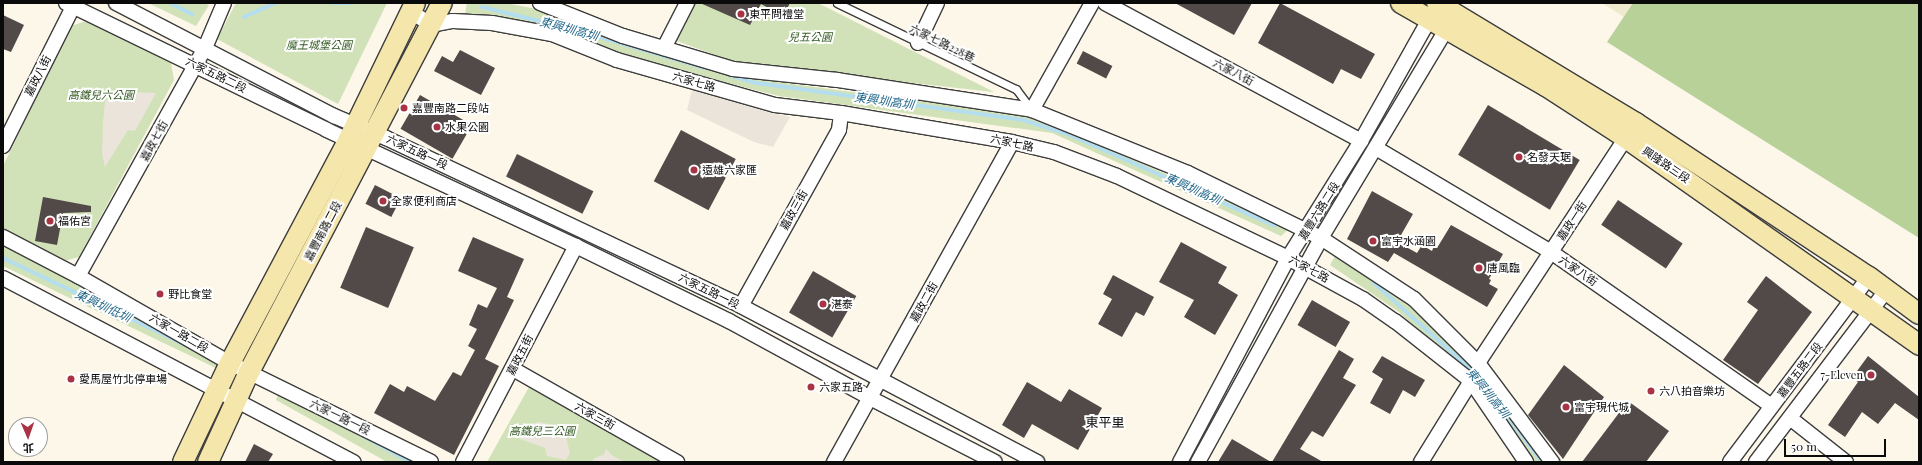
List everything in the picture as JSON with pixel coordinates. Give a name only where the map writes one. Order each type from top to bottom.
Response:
[{"type":"street","name":"六家五路二段","points":[[116,3],[205,48],[361,136]]},
{"type":"street","name":"嘉豐南路二段","points":[[183,462],[230,363],[361,136],[432,25],[442,3]]},
{"type":"street","name":"六家七路","points":[[540,3],[624,36],[733,69],[837,80],[1032,110],[1188,173],[1321,238],[1414,299],[1478,363],[1552,462]]},
{"type":"street","points":[[664,48],[687,3]]},
{"type":"street","points":[[918,43],[937,3]]},
{"type":"street","points":[[1032,110],[1092,3]]},
{"type":"street","name":"六家八街","points":[[1105,3],[1361,141]]},
{"type":"street","name":"興隆路三段","points":[[1401,3],[1442,14],[1636,123],[1869,277],[1919,314]]},
{"type":"street","name":"嘉政七街","points":[[78,276],[205,48],[222,4]]},
{"type":"street","name":"六家五路二段","points":[[69,5],[196,65],[361,136]]},
{"type":"street","name":"嘉政八街","points":[[3,146],[69,5]]},
{"type":"street","name":"嘉豐南路二段","points":[[208,462],[236,398],[361,136],[413,7]]},
{"type":"street","points":[[413,7],[432,25]]},
{"type":"street","name":"嘉豐六路二段","points":[[1180,462],[1288,258],[1307,231],[1361,141],[1442,14]]},
{"type":"street","name":"嘉豐六路二段","points":[[1198,462],[1321,238],[1376,148],[1442,14]]},
{"type":"street","name":"興隆路三段","points":[[1442,14],[1546,86],[1626,138],[1870,312],[1919,345]]},
{"type":"street","name":"六家七路","points":[[432,25],[453,21],[492,23],[552,34],[617,60],[775,105],[841,112],[1012,142],[1054,152],[1117,176],[1288,258],[1369,303],[1471,381],[1526,462]]},
{"type":"street","name":"嘉政三街","points":[[741,306],[839,130],[841,112]]},
{"type":"street","name":"六家五路一段","points":[[361,136],[576,246],[729,321],[870,398],[995,462]]},
{"type":"street","name":"六家五路一段","points":[[361,136],[741,306],[1037,462]]},
{"type":"street","name":"嘉政一街","points":[[1478,363],[1626,138]]},
{"type":"street","name":"嘉政二街","points":[[834,462],[1012,142]]},
{"type":"street","name":"六家八街","points":[[1376,148],[1551,252],[1772,406]]},
{"type":"street","name":"六家一路二段","points":[[3,237],[78,276],[230,363],[249,372]]},
{"type":"street","name":"嘉政五街","points":[[463,462],[513,370],[576,246]]},
{"type":"street","name":"嘉豐五路二段","points":[[1730,462],[1869,277]]},
{"type":"street","points":[[3,278],[217,388],[354,462]]},
{"type":"street","name":"嘉豐五路二段","points":[[1756,462],[1886,291]]},
{"type":"street","name":"六家三街","points":[[513,370],[677,462]]},
{"type":"street","name":"六家一路一段","points":[[249,372],[432,462]]},
{"type":"street","points":[[1422,462],[1471,381]]},
{"type":"street","points":[[1790,418],[1846,462]]},
{"type":"lane","name":"六家七路228巷","points":[[836,3],[1016,89],[1032,110]]},
{"type":"shaded area","points":[[1602,3],[1633,3],[1624,17]]},
{"type":"shaded area","points":[[692,90],[790,117],[773,147],[754,142],[687,110]]},
{"type":"shaded area","points":[[112,91],[156,93],[135,131],[128,130],[105,167],[102,153],[103,122],[105,102]]},
{"type":"shaded area","points":[[540,422],[552,425],[566,437],[570,453],[566,460],[547,456],[545,448],[520,439],[521,430],[527,425]]},
{"type":"shaded area","points":[[606,449],[613,456],[625,462],[593,462],[593,459],[604,454]]},
{"type":"green space","points":[[148,3],[204,3],[209,5],[196,26]]},
{"type":"green space","name":"魔王城堡公園","points":[[236,3],[387,3],[338,104],[217,39]]},
{"type":"green space","points":[[467,3],[506,3],[547,11],[636,45],[755,79],[1019,114],[1045,121],[1290,228],[1281,236],[1052,133],[779,96],[646,62],[543,27],[465,14]]},
{"type":"green space","name":"兒五公園","points":[[692,3],[818,3],[994,92],[740,64],[674,40]]},
{"type":"green space","points":[[1633,3],[1919,3],[1919,238],[1607,42]]},
{"type":"green space","name":"高鐵兒六公園","points":[[86,21],[171,63],[174,80],[79,257],[64,261],[3,228],[3,166],[71,26]]},
{"type":"green space","points":[[3,243],[226,357],[220,370],[3,266]]},
{"type":"green space","points":[[1336,254],[1411,303],[1476,366],[1548,462],[1532,462],[1468,376],[1399,312],[1330,265]]},
{"type":"green space","points":[[282,384],[422,462],[387,462],[276,400]]},
{"type":"green space","name":"高鐵兒三公園","points":[[529,387],[666,462],[487,462]]},
{"type":"building","name":"東平問禮堂","points":[[700,3],[790,3],[783,16],[761,4],[750,25]]},
{"type":"building","points":[[1175,3],[1252,3],[1234,35]]},
{"type":"building","points":[[1280,3],[1375,54],[1361,79],[1341,69],[1333,84],[1258,43]]},
{"type":"building","points":[[3,15],[24,25],[11,52],[3,49]]},
{"type":"building","points":[[460,50],[495,68],[481,95],[434,71],[442,56],[453,62]]},
{"type":"building","points":[[1083,51],[1112,66],[1106,78],[1077,63]]},
{"type":"building","name":"水果公園","points":[[420,95],[472,125],[452,159],[400,129]]},
{"type":"building","name":"名發天琚","points":[[1488,105],[1580,160],[1550,210],[1458,155]]},
{"type":"building","name":"遠雄六家匯","points":[[681,130],[736,159],[709,210],[654,181]]},
{"type":"building","points":[[517,154],[593,191],[582,214],[506,176]]},
{"type":"building","name":"全家便利商店","points":[[375,185],[401,198],[391,217],[365,204]]},
{"type":"building","points":[[1372,191],[1413,214],[1397,242],[1417,253],[1422,245],[1432,251],[1434,246],[1437,248],[1451,225],[1503,254],[1489,279],[1491,280],[1489,284],[1498,289],[1487,307],[1394,253],[1388,262],[1347,239]]},
{"type":"building","name":"福佑宮","points":[[43,197],[91,206],[91,212],[63,213],[57,245],[35,241]]},
{"type":"building","points":[[1618,200],[1683,244],[1666,268],[1601,225]]},
{"type":"building","points":[[366,227],[414,247],[388,308],[340,288]]},
{"type":"building","points":[[473,237],[524,259],[507,297],[514,300],[485,359],[499,366],[454,455],[374,413],[390,384],[404,392],[407,386],[435,401],[453,372],[461,376],[475,350],[468,346],[477,329],[469,325],[478,304],[487,308],[497,288],[458,271]]},
{"type":"building","points":[[1181,242],[1227,267],[1218,283],[1238,295],[1215,335],[1184,317],[1194,300],[1159,282]]},
{"type":"building","name":"湛泰","points":[[813,271],[856,296],[832,338],[789,313]]},
{"type":"building","points":[[1113,275],[1154,297],[1144,316],[1136,312],[1122,337],[1098,324],[1112,299],[1103,294]]},
{"type":"building","points":[[1766,276],[1812,312],[1758,384],[1723,360],[1758,310],[1747,302]]},
{"type":"building","points":[[1312,300],[1350,322],[1336,347],[1298,325]]},
{"type":"building","points":[[1339,350],[1354,359],[1343,378],[1356,385],[1323,437],[1312,431],[1300,449],[1323,462],[1272,462]]},
{"type":"building","points":[[1382,356],[1425,380],[1415,397],[1403,390],[1390,414],[1370,403],[1383,379],[1372,372]]},
{"type":"building","points":[[1868,356],[1919,397],[1919,420],[1895,403],[1878,424],[1862,412],[1845,437],[1828,425],[1858,382],[1852,378]]},
{"type":"building","name":"富宇現代城","points":[[1564,365],[1604,397],[1563,459],[1528,415]]},
{"type":"building","points":[[1027,382],[1061,402],[1069,389],[1102,408],[1078,450],[1032,424],[1024,438],[1002,425]]},
{"type":"building","points":[[1628,401],[1669,431],[1646,462],[1582,462]]},
{"type":"building","points":[[1232,439],[1271,462],[1218,462]]},
{"type":"building","points":[[254,444],[273,454],[268,462],[245,462]]},
{"type":"waterway","name":"東興圳高圳","points":[[170,3],[192,14]]},
{"type":"waterway","name":"東興圳高圳","points":[[244,17],[275,3]]},
{"type":"waterway","name":"東興圳高圳","points":[[332,3],[350,3]]},
{"type":"waterway","name":"東興圳高圳","points":[[482,7],[572,29],[705,68]]},
{"type":"waterway","name":"東興圳高圳","points":[[729,75],[756,83],[1023,120],[1070,135],[1275,226]]},
{"type":"waterway","name":"東興圳低圳","points":[[3,258],[185,345]]},
{"type":"waterway","name":"東興圳高圳","points":[[1374,283],[1474,372],[1542,462]]},
{"type":"waterway","name":"東興圳低圳","points":[[365,437],[410,462]]},
{"type":"place","name":"東平問禮堂","points":[[741,14]]},
{"type":"place","name":"嘉豐南路二段站","points":[[404,108]]},
{"type":"place","name":"水果公園","points":[[437,127]]},
{"type":"place","name":"名發天琚","points":[[1519,157]]},
{"type":"place","name":"遠雄六家匯","points":[[694,170]]},
{"type":"place","name":"全家便利商店","points":[[383,201]]},
{"type":"place","name":"福佑宮","points":[[50,221]]},
{"type":"place","name":"富宇水涵園","points":[[1373,241]]},
{"type":"place","name":"唐風臨","points":[[1479,268]]},
{"type":"place","name":"野比食堂","points":[[160,294]]},
{"type":"place","name":"湛泰","points":[[823,304]]},
{"type":"place","name":"7-Eleven","points":[[1871,375]]},
{"type":"place","name":"愛馬屋竹北停車場","points":[[71,379]]},
{"type":"place","name":"六家五路","points":[[811,387]]},
{"type":"place","name":"六八拍音樂坊","points":[[1651,391]]},
{"type":"place","name":"富宇現代城","points":[[1566,407]]},
{"type":"district","name":"東平里","points":[[1105,422]]}]
